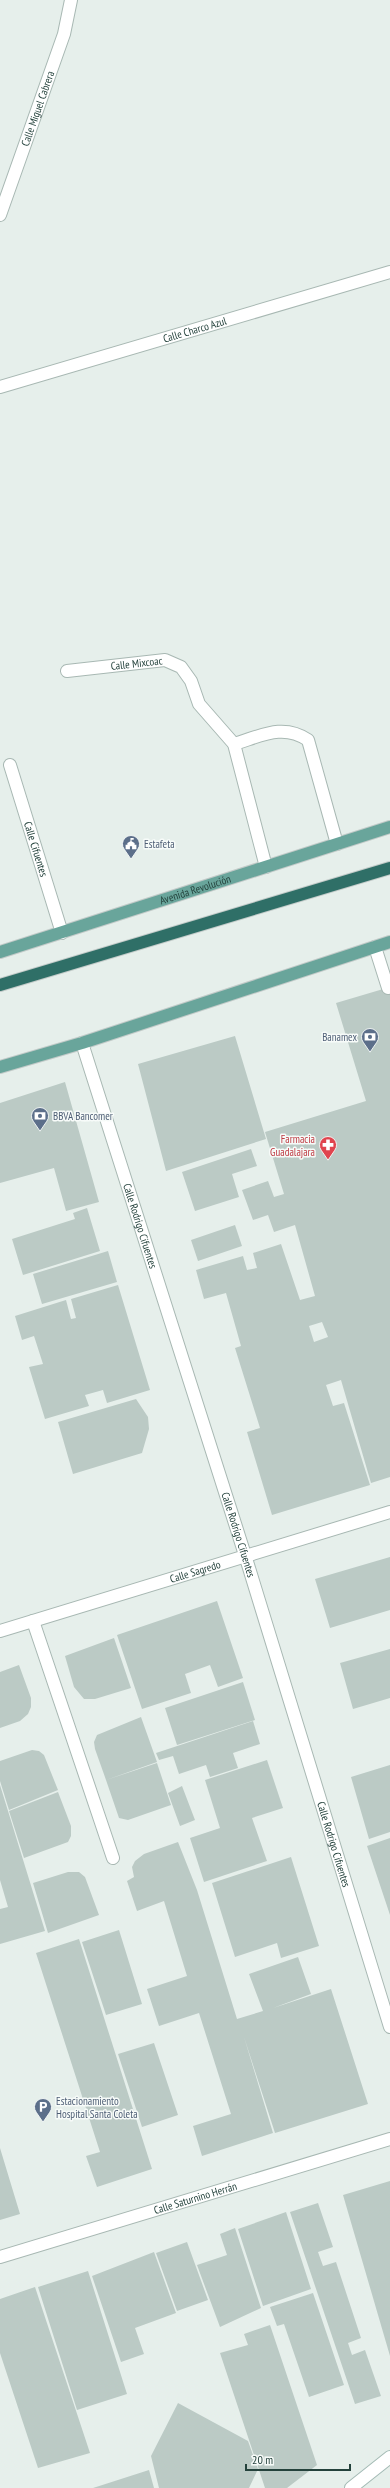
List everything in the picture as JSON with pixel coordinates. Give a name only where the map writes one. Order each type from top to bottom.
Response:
[{"type":"highway","points":[[0,985],[390,868]]},
{"type":"main road","name":"Avenida Revolución","points":[[0,952],[390,827]]},
{"type":"main road","points":[[0,1067],[82,1043],[390,942]]},
{"type":"street","name":"Calle Miguel Cabrera","points":[[0,215],[64,34],[72,0]]},
{"type":"street","name":"Calle Charco Azul","points":[[0,387],[390,272]]},
{"type":"street","name":"Calle Mixcoac","points":[[67,672],[165,660],[181,667],[191,681],[199,704],[234,744],[266,867]]},
{"type":"street","points":[[234,744],[283,730],[297,732],[308,740],[337,844]]},
{"type":"street","name":"Calle Cifuentes","points":[[10,766],[62,932]]},
{"type":"street","points":[[375,947],[388,988]]},
{"type":"street","name":"Calle Rodrigo Cifuentes","points":[[82,1043],[244,1555],[390,2027]]},
{"type":"street","name":"Calle Sagredo","points":[[0,1631],[244,1555],[390,1512]]},
{"type":"street","points":[[33,1620],[113,1858]]},
{"type":"street","name":"Calle Saturnino Herrán","points":[[0,2257],[390,2139]]},
{"type":"street","points":[[351,2488],[390,2457]]},
{"type":"building","points":[[390,987],[390,1477],[371,1483],[341,1380],[326,1385],[333,1406],[344,1403],[370,1485],[272,1515],[247,1432],[260,1428],[235,1348],[241,1346],[226,1293],[204,1299],[196,1270],[243,1256],[247,1270],[257,1268],[253,1253],[281,1244],[300,1300],[315,1296],[295,1225],[274,1232],[268,1215],[253,1220],[242,1190],[268,1181],[274,1197],[284,1194],[265,1132],[366,1101],[336,1003]],"holes":[[[322,1322],[328,1337],[314,1342],[309,1326]]]},
{"type":"building","points":[[235,1036],[266,1139],[166,1171],[138,1064]]},
{"type":"building","name":"BBVA Bancomer","points":[[65,1082],[99,1202],[66,1211],[54,1168],[0,1183],[0,1103]]},
{"type":"building","points":[[251,1149],[257,1166],[232,1174],[239,1197],[195,1211],[182,1172]]},
{"type":"building","points":[[87,1208],[100,1251],[23,1275],[12,1239],[75,1219],[73,1213]]},
{"type":"building","points":[[235,1225],[242,1246],[198,1261],[191,1240]]},
{"type":"building","points":[[108,1251],[117,1282],[42,1304],[33,1274]]},
{"type":"building","points":[[118,1285],[150,1390],[107,1403],[103,1390],[85,1395],[89,1406],[45,1419],[29,1367],[43,1364],[34,1336],[22,1340],[15,1316],[66,1300],[71,1319],[76,1318],[71,1299]]},
{"type":"building","points":[[136,1399],[148,1417],[149,1429],[142,1453],[73,1474],[58,1422]]},
{"type":"building","points":[[390,1557],[390,1610],[330,1628],[315,1579]]},
{"type":"building","points":[[217,1601],[243,1678],[218,1687],[210,1665],[185,1674],[191,1693],[142,1709],[117,1635]]},
{"type":"building","points":[[114,1638],[131,1688],[95,1699],[84,1699],[74,1687],[65,1656]]},
{"type":"building","points":[[390,1649],[390,1698],[353,1709],[340,1663]]},
{"type":"building","points":[[19,1665],[31,1698],[31,1707],[28,1714],[20,1721],[0,1728],[0,1672]]},
{"type":"building","points":[[243,1682],[255,1720],[177,1745],[165,1708]]},
{"type":"building","points":[[141,1717],[157,1762],[106,1780],[95,1749],[94,1742],[97,1735]]},
{"type":"building","points":[[253,1721],[260,1744],[233,1753],[238,1768],[210,1777],[206,1765],[179,1774],[173,1756],[159,1760],[156,1753]]},
{"type":"building","points":[[32,1750],[39,1751],[44,1755],[58,1790],[9,1810],[0,1781],[0,1761]]},
{"type":"building","points":[[267,1760],[283,1808],[252,1818],[267,1861],[204,1882],[190,1838],[220,1828],[205,1780]]},
{"type":"building","points":[[157,1763],[171,1805],[128,1820],[119,1818],[106,1780]]},
{"type":"building","points":[[390,1765],[390,1832],[369,1839],[351,1777]]},
{"type":"building","points":[[0,1785],[45,1931],[0,1944],[0,1909],[8,1907],[0,1880]]},
{"type":"building","points":[[182,1786],[195,1820],[180,1826],[168,1793]]},
{"type":"building","points":[[58,1792],[71,1826],[71,1836],[68,1842],[24,1858],[9,1811]]},
{"type":"building","points":[[390,1838],[390,1915],[367,1846]]},
{"type":"building","points":[[178,1842],[197,1890],[237,2019],[263,2011],[249,1974],[298,1957],[311,1994],[273,2008],[331,1989],[368,2104],[275,2133],[244,2037],[273,2133],[202,2156],[193,2126],[231,2114],[199,2013],[159,2026],[147,1989],[187,1976],[164,1901],[137,1911],[127,1881],[134,1877],[132,1867],[135,1861],[144,1854]]},
{"type":"building","points":[[291,1857],[319,1946],[281,1958],[277,1943],[235,1957],[212,1883]]},
{"type":"building","points":[[68,1872],[79,1872],[85,1877],[99,1915],[48,1933],[33,1883]]},
{"type":"building","points":[[119,1930],[142,2004],[106,2015],[82,1942]]},
{"type":"building","points":[[79,1939],[152,2169],[97,2187],[86,2156],[100,2152],[36,1953]]},
{"type":"building","points":[[154,2043],[178,2115],[142,2127],[118,2054]]},
{"type":"building","points":[[0,2148],[20,2214],[0,2220]]},
{"type":"building","points":[[390,2181],[390,2356],[343,2195]]},
{"type":"building","points":[[318,2203],[333,2247],[318,2252],[323,2266],[336,2262],[361,2338],[348,2343],[352,2355],[365,2350],[381,2396],[355,2404],[290,2212]]},
{"type":"building","points":[[286,2212],[311,2289],[263,2306],[238,2229]]},
{"type":"building","points":[[235,2228],[261,2308],[220,2327],[197,2265],[227,2255],[220,2234]]},
{"type":"building","points":[[187,2242],[208,2300],[177,2311],[156,2253]]},
{"type":"building","points":[[154,2252],[176,2313],[135,2328],[144,2354],[121,2362],[92,2276]]},
{"type":"building","points":[[88,2271],[127,2394],[77,2410],[38,2287]]},
{"type":"building","points":[[35,2287],[90,2453],[38,2468],[0,2353],[0,2299]]},
{"type":"building","points":[[313,2293],[344,2385],[309,2397],[284,2324],[277,2326],[270,2307]]},
{"type":"building","points":[[270,2325],[317,2465],[287,2488],[265,2488],[220,2353],[248,2345],[244,2334]]},
{"type":"building","points":[[178,2403],[248,2441],[258,2469],[249,2488],[159,2488],[151,2456]]},
{"type":"building","points":[[149,2470],[154,2488],[93,2488]]},
{"type":"place","name":"Estafeta","points":[[131,859]]},
{"type":"place","name":"Banamex","points":[[370,1052]]},
{"type":"place","name":"BBVA Bancomer","points":[[40,1131]]},
{"type":"place","name":"Farmacia Guadalajara","points":[[328,1160]]},
{"type":"place","name":"Estacionamiento Hospital Santa Coleta","points":[[43,2122]]}]
